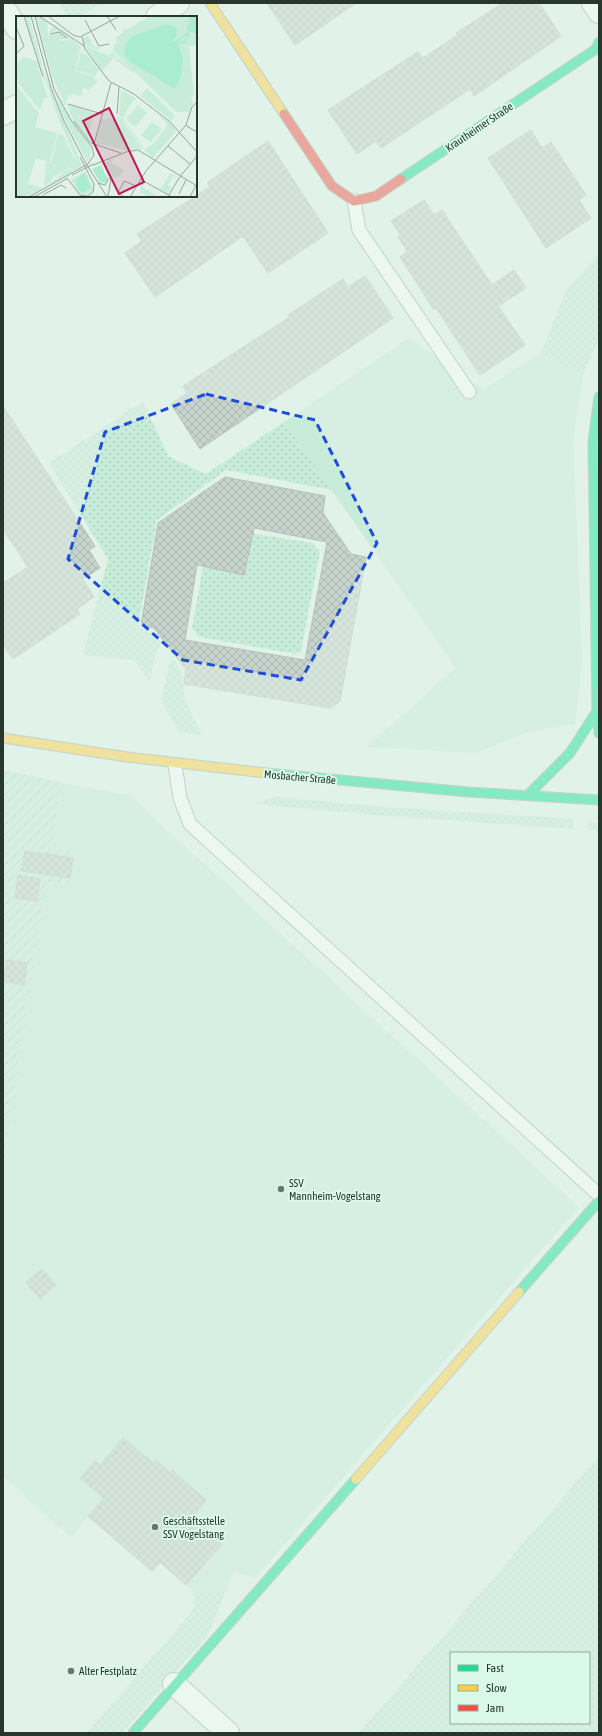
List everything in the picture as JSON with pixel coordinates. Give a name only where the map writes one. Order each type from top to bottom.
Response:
[{"type":"street","points":[[158,16],[178,3]]},
{"type":"street","points":[[210,3],[332,186],[354,201]]},
{"type":"street","points":[[593,3],[599,12]]},
{"type":"street","points":[[3,7],[16,26]]},
{"type":"street","name":"Krautheimer Straße","points":[[354,201],[376,196],[596,49],[599,42]]},
{"type":"street","points":[[3,114],[16,107]]},
{"type":"street","points":[[599,397],[593,441],[597,711],[599,733]]},
{"type":"street","points":[[528,795],[570,753],[597,711]]},
{"type":"street","name":"Mosbacher Straße","points":[[3,738],[66,750],[175,765],[448,791],[599,800]]},
{"type":"street","points":[[132,1733],[599,1202]]},
{"type":"street","points":[[174,1684],[228,1733]]},
{"type":"lane","points":[[354,201],[359,230],[469,392]]},
{"type":"lane","points":[[175,765],[180,798],[190,824],[599,1195]]},
{"type":"highlighted area","points":[[206,394],[315,420],[377,543],[301,680],[183,660],[68,559],[105,432]]},
{"type":"green space","points":[[59,3],[101,3],[81,16],[67,16]]},
{"type":"green space","points":[[599,254],[599,338],[583,375],[573,440],[582,663],[529,450],[541,353],[567,288]]},
{"type":"green space","points":[[409,338],[484,389],[541,353],[583,375],[573,440],[582,663],[575,724],[531,731],[476,753],[366,747],[456,668],[284,422]]},
{"type":"green space","points":[[143,401],[168,456],[206,474],[284,422],[332,490],[226,470],[157,520],[138,626],[152,632],[161,642],[154,660],[150,682],[134,660],[83,655],[108,559],[49,463]]},
{"type":"green space","points":[[244,532],[312,543],[320,552],[301,651],[296,654],[199,637],[192,628],[204,561]]},
{"type":"green space","points":[[171,656],[182,672],[185,700],[202,735],[180,732],[161,701]]},
{"type":"green space","points":[[3,770],[61,782],[52,847],[74,851],[70,884],[47,882],[3,1169]]},
{"type":"green space","name":"SSV Mannheim-Vogelstang","points":[[61,783],[129,795],[579,1207],[255,1578],[234,1572],[227,1590],[196,1594],[160,1563],[152,1572],[88,1517],[70,1537],[3,1476],[3,1170],[47,882],[70,884],[74,851],[52,848]]},
{"type":"green space","points":[[275,797],[400,808],[573,819],[573,829],[377,815],[254,804]]},
{"type":"green space","points":[[587,822],[599,823],[599,831],[588,830]]},
{"type":"green space","points":[[599,1456],[599,1733],[359,1733]]},
{"type":"green space","points":[[238,1558],[209,1634],[122,1733],[87,1733],[194,1609],[194,1592]]},
{"type":"building","points":[[267,3],[356,3],[295,45]]},
{"type":"building","points":[[503,3],[539,3],[561,36],[474,96],[470,89],[381,148],[376,141],[357,154],[328,110],[418,52],[423,58],[458,35],[456,33]]},
{"type":"building","points":[[531,130],[542,148],[551,142],[586,195],[579,200],[591,218],[546,248],[488,158]]},
{"type":"building","points":[[268,141],[328,233],[268,273],[243,236],[155,297],[125,253],[142,241],[137,234],[194,197],[197,197],[197,195],[210,186],[207,183]]},
{"type":"building","points":[[424,200],[434,215],[442,210],[492,285],[514,270],[526,288],[498,306],[525,345],[480,375],[436,308],[434,310],[400,257],[407,251],[398,237],[401,235],[391,221]]},
{"type":"building","points":[[365,276],[393,318],[200,449],[171,404],[187,393],[183,386],[290,317],[288,315],[343,279],[348,287]]},
{"type":"building","points":[[3,406],[95,546],[89,550],[100,568],[83,579],[94,597],[77,609],[80,614],[13,659],[3,645],[3,583],[28,567],[3,529]]},
{"type":"building","points":[[225,477],[325,496],[323,513],[351,554],[366,557],[340,701],[330,708],[184,684],[186,670],[154,628],[141,625],[158,523]],"holes":[[[254,528],[327,542],[305,660],[185,640],[197,565],[244,575]]]},
{"type":"building","points":[[25,851],[73,858],[70,878],[22,871]]},
{"type":"building","points":[[18,875],[40,879],[37,901],[15,898]]},
{"type":"building","points":[[7,960],[27,963],[24,985],[3,981]]},
{"type":"building","points":[[42,1269],[56,1285],[40,1299],[26,1282]]},
{"type":"building","points":[[123,1438],[153,1463],[156,1460],[170,1473],[172,1470],[206,1500],[192,1517],[222,1544],[186,1585],[160,1562],[152,1571],[88,1516],[104,1498],[80,1478],[95,1461],[100,1465]]},
{"type":"traffic: fast","points":[[401,179],[596,49],[599,42]]},
{"type":"traffic: fast","points":[[599,397],[593,441],[597,711],[599,733]]},
{"type":"traffic: fast","points":[[528,795],[570,753],[597,711]]},
{"type":"traffic: fast","points":[[266,773],[468,792],[599,800]]},
{"type":"traffic: fast","points":[[519,1292],[599,1201]]},
{"type":"traffic: fast","points":[[133,1733],[356,1479]]},
{"type":"traffic: slow","points":[[210,3],[284,114]]},
{"type":"traffic: slow","points":[[3,738],[127,757],[266,773]]},
{"type":"traffic: slow","points":[[356,1479],[519,1292]]},
{"type":"traffic: jam","points":[[284,114],[332,186],[354,201],[376,196],[401,179]]},
{"type":"place","name":"SSV Mannheim-Vogelstang","points":[[281,1189]]},
{"type":"place","name":"Geschäftsstelle SSV Vogelstang","points":[[155,1527]]},
{"type":"place","name":"Alter Festplatz","points":[[71,1671]]}]
